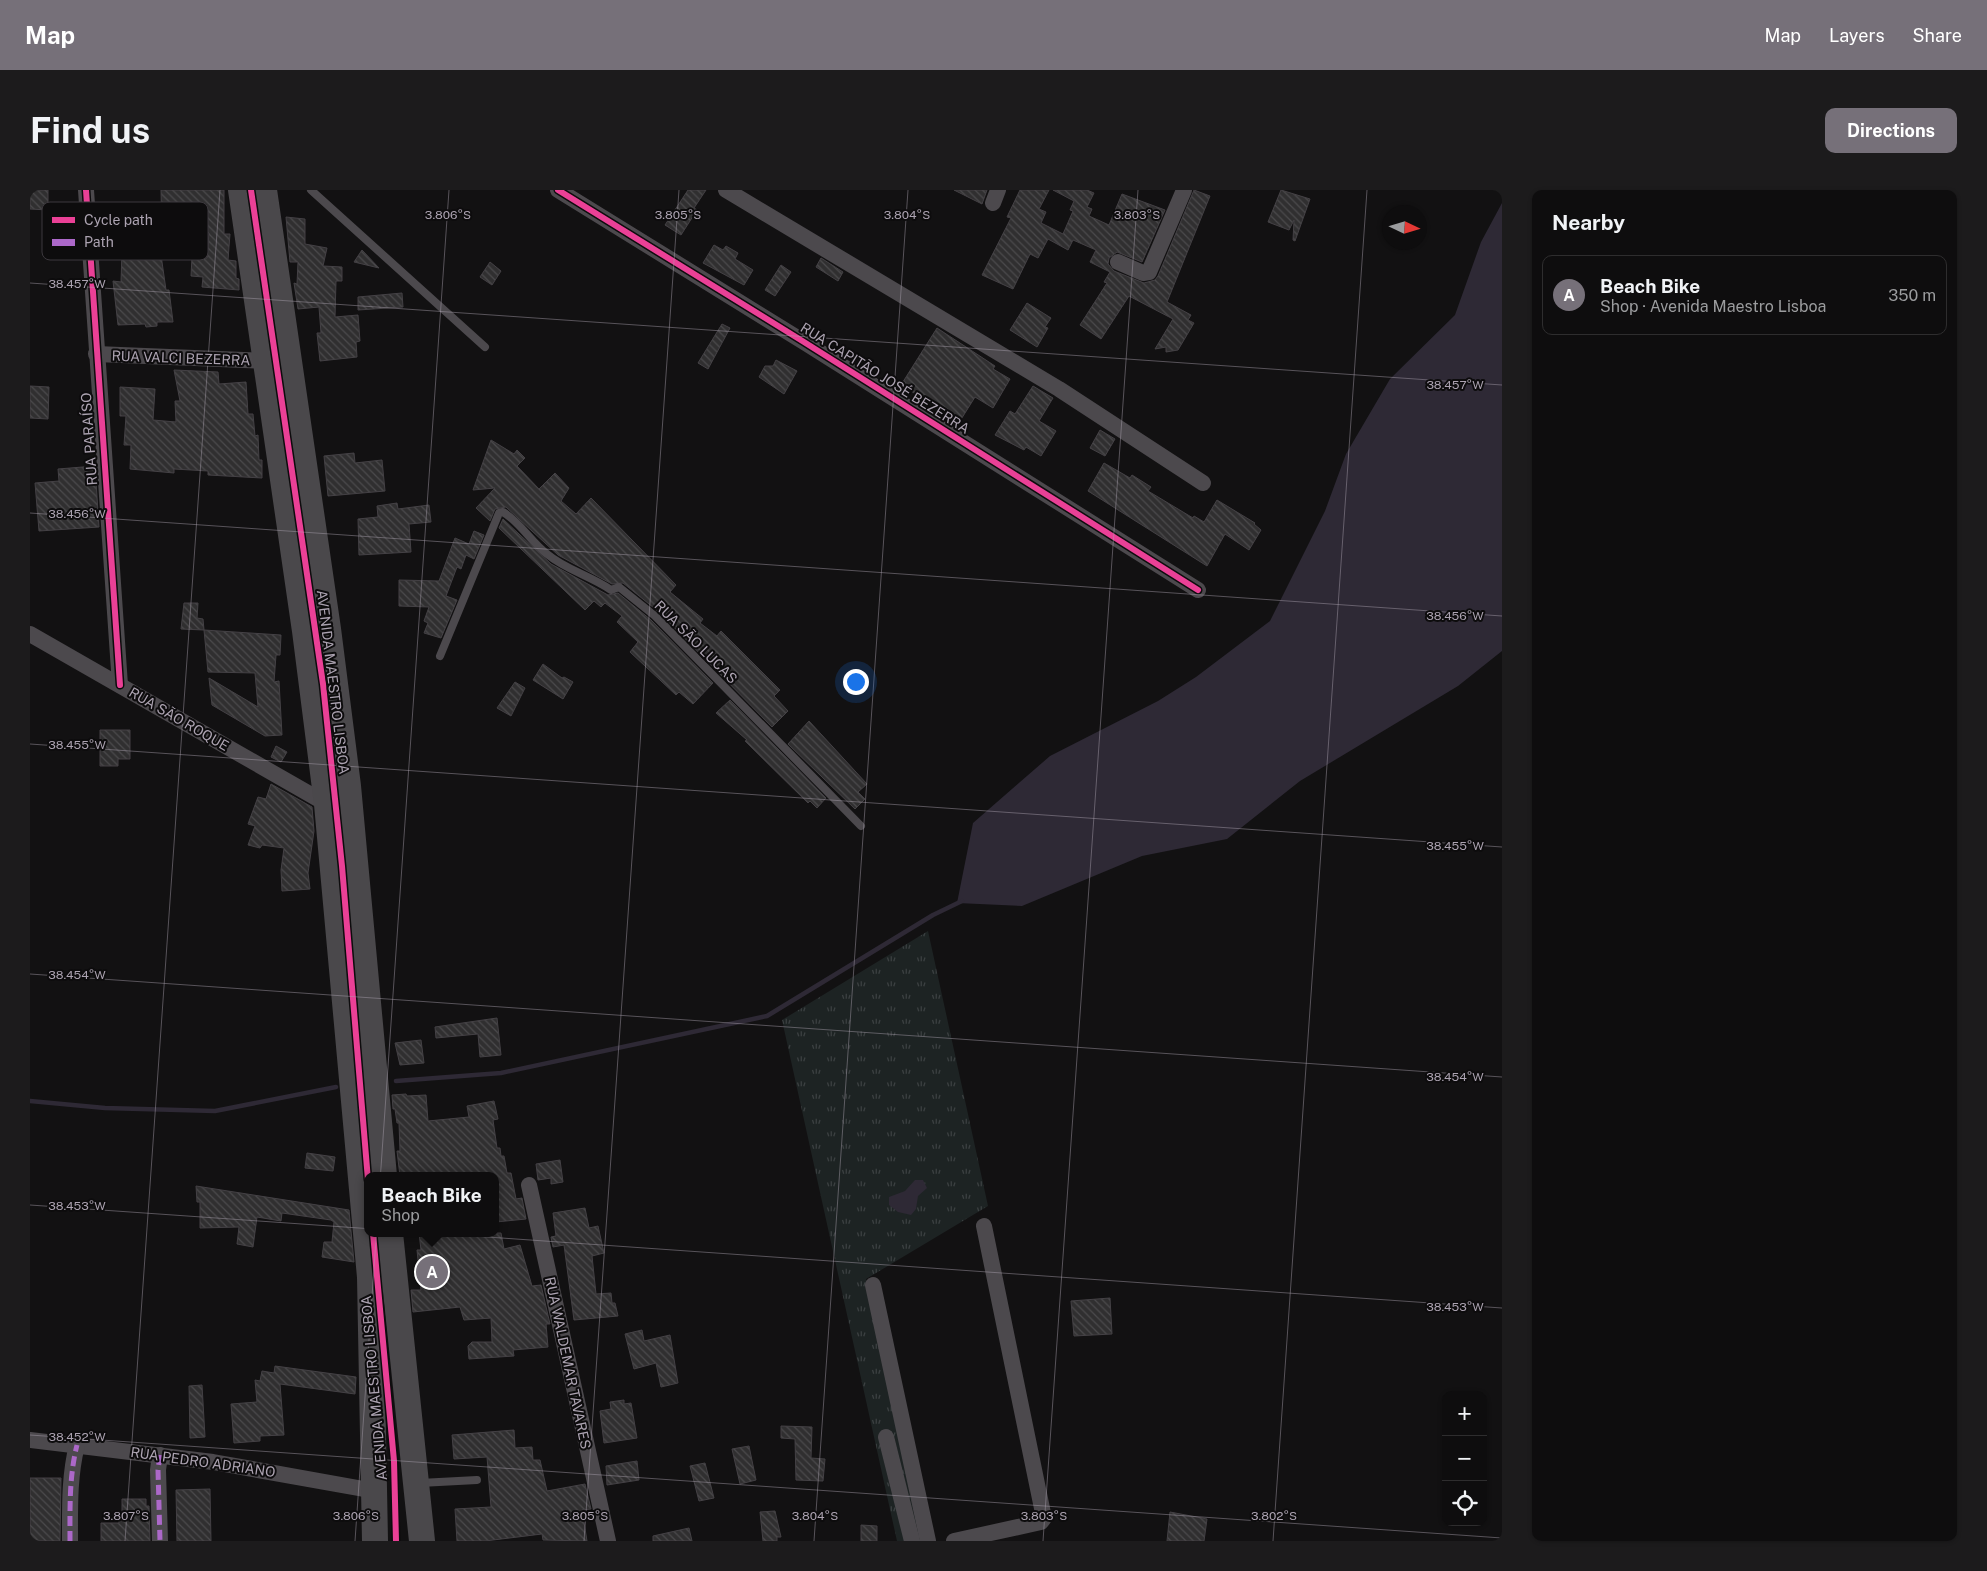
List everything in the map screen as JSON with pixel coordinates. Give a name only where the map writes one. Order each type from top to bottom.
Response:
[{"type":"highway","name":"AVENIDA MAESTRO LISBOA","points":[[241,190],[305,630],[327,804],[364,1211]]},
{"type":"highway","name":"AVENIDA MAESTRO LISBOA","points":[[264,190],[328,629],[348,786],[384,1172]]},
{"type":"highway","name":"AVENIDA MAESTRO LISBOA","points":[[366,1237],[370,1277],[375,1541]]},
{"type":"highway","points":[[390,1237],[422,1541]]},
{"type":"street","name":"RUA CAPITÃO JOSÉ BEZERRA","points":[[558,190],[1198,590]]},
{"type":"street","points":[[726,190],[1059,389],[1204,483]]},
{"type":"street","points":[[1118,262],[1143,272],[1149,272],[1184,190]]},
{"type":"street","name":"RUA PARAÍSO","points":[[90,260],[120,685]]},
{"type":"street","name":"RUA VALCI BEZERRA","points":[[96,354],[266,361]]},
{"type":"street","name":"RUA SÃO ROQUE","points":[[30,634],[327,804]]},
{"type":"street","name":"RUA WALDEMAR TAVARES","points":[[529,1185],[608,1541]]},
{"type":"street","points":[[954,1541],[1041,1522],[1044,1518],[984,1226]]},
{"type":"street","points":[[873,1285],[928,1541]]},
{"type":"street","points":[[886,1437],[912,1541]]},
{"type":"street","name":"RUA PEDRO ADRIANO","points":[[30,1440],[213,1462],[375,1491]]},
{"type":"street","points":[[70,1541],[70,1486],[72,1463],[77,1446]]},
{"type":"street","points":[[160,1455],[158,1470],[160,1541]]},
{"type":"lane","points":[[311,190],[485,347]]},
{"type":"lane","name":"RUA SÃO LUCAS","points":[[440,656],[500,513],[503,512],[546,553],[561,564],[572,568],[611,590],[619,588],[666,626],[861,826]]},
{"type":"lane","points":[[415,1484],[477,1480]]},
{"type":"green space","points":[[928,931],[988,1206],[866,1279],[922,1541],[897,1541],[782,1020]]},
{"type":"shaded area","points":[[1502,203],[1502,651],[1458,686],[1300,781],[1227,839],[1142,856],[1022,906],[957,903],[973,823],[1050,756],[1158,701],[1196,677],[1270,621],[1325,511],[1346,454],[1390,379],[1455,315],[1481,242]]},
{"type":"shaded area","points":[[915,1180],[923,1180],[927,1188],[918,1196],[916,1209],[911,1215],[898,1212],[889,1205],[889,1197],[905,1191]]},
{"type":"building","points":[[30,190],[48,190],[48,202],[42,202],[42,210],[30,209]]},
{"type":"building","points":[[161,190],[224,190],[224,234],[230,234],[228,260],[236,261],[236,278],[239,279],[239,290],[202,287],[203,277],[191,276],[192,260],[208,260],[208,202],[161,202]]},
{"type":"building","points":[[688,190],[706,190],[694,208],[697,210],[681,235],[665,225]]},
{"type":"building","points":[[954,190],[987,190],[982,204]]},
{"type":"building","points":[[1020,190],[1049,190],[1039,209],[1046,212],[1041,223],[1063,234],[1073,211],[1070,210],[1074,201],[1053,190],[1087,190],[1094,193],[1087,207],[1092,209],[1089,216],[1109,225],[1122,194],[1165,210],[1142,262],[1117,252],[1109,258],[1108,264],[1114,271],[1144,283],[1155,280],[1158,276],[1194,190],[1210,196],[1167,302],[1191,315],[1188,320],[1194,323],[1178,350],[1166,352],[1166,347],[1155,349],[1173,319],[1129,296],[1101,339],[1080,325],[1107,283],[1104,282],[1110,272],[1090,262],[1096,250],[1073,240],[1068,250],[1048,239],[1038,258],[1030,254],[1013,289],[982,275],[1011,218],[1007,217]]},
{"type":"building","points":[[1281,190],[1310,199],[1295,241],[1293,240],[1294,220],[1289,230],[1268,222]]},
{"type":"building","points":[[286,217],[305,219],[305,244],[327,248],[323,266],[342,267],[342,281],[336,281],[335,317],[358,315],[360,341],[356,342],[357,357],[320,361],[317,333],[321,333],[319,307],[298,309],[294,283],[297,284],[298,262],[290,262]]},
{"type":"building","points":[[714,245],[723,250],[726,246],[738,253],[735,259],[753,270],[744,285],[703,263]]},
{"type":"building","points":[[362,250],[379,268],[354,262]]},
{"type":"building","points":[[821,258],[843,272],[838,281],[816,267]]},
{"type":"building","points":[[122,260],[162,260],[166,290],[169,290],[173,322],[157,322],[157,326],[146,327],[145,324],[118,325],[113,281],[121,282]]},
{"type":"building","points":[[490,262],[501,271],[492,285],[480,277]]},
{"type":"building","points":[[781,265],[791,272],[775,296],[765,290]]},
{"type":"building","points":[[402,293],[403,307],[358,310],[358,297]]},
{"type":"building","points":[[1027,303],[1051,318],[1045,327],[1048,328],[1037,347],[1010,330]]},
{"type":"building","points":[[722,324],[730,328],[708,369],[698,363]]},
{"type":"building","points":[[937,328],[995,366],[993,369],[1010,379],[993,408],[975,397],[960,421],[901,385]]},
{"type":"building","points":[[776,360],[797,371],[784,394],[759,377],[765,366],[773,366]]},
{"type":"building","points":[[174,370],[218,372],[219,384],[246,382],[248,414],[253,414],[255,436],[258,435],[259,460],[262,460],[262,478],[208,475],[208,471],[174,469],[174,473],[130,469],[131,445],[124,445],[126,416],[120,416],[120,387],[155,389],[153,420],[176,422],[175,401],[180,401]]},
{"type":"building","points":[[30,386],[49,387],[48,419],[30,418]]},
{"type":"building","points":[[1033,386],[1053,398],[1039,421],[1056,431],[1041,456],[1026,447],[1024,450],[995,435],[1010,411],[1015,414]]},
{"type":"building","points":[[1100,430],[1115,439],[1105,456],[1090,448]]},
{"type":"building","points":[[491,440],[514,454],[517,450],[525,458],[517,466],[539,489],[555,473],[569,488],[561,501],[576,514],[591,498],[676,585],[670,592],[703,619],[700,623],[717,636],[721,631],[780,690],[774,696],[788,711],[772,727],[659,612],[623,583],[612,584],[558,555],[506,507],[495,509],[490,521],[476,508],[495,488],[473,490]]},
{"type":"building","points":[[354,453],[355,463],[382,460],[385,491],[328,496],[324,456]]},
{"type":"building","points":[[1104,463],[1130,478],[1132,475],[1151,487],[1148,491],[1193,518],[1194,516],[1204,522],[1217,500],[1255,523],[1261,530],[1249,550],[1225,534],[1207,566],[1088,491]]},
{"type":"building","points":[[95,466],[99,527],[39,531],[35,483],[59,481],[58,469]]},
{"type":"building","points":[[397,503],[398,509],[429,505],[431,522],[409,524],[411,552],[359,555],[358,519],[378,517],[377,506]]},
{"type":"building","points":[[503,519],[551,564],[608,595],[618,593],[651,620],[713,683],[693,704],[679,692],[676,695],[630,652],[638,642],[617,622],[622,616],[605,603],[601,607],[594,601],[585,610],[499,528]]},
{"type":"building","points":[[474,531],[484,535],[474,559],[466,555],[461,569],[457,567],[446,596],[457,600],[441,638],[424,633],[428,623],[424,621],[429,607],[399,606],[399,580],[439,581],[455,538],[469,544]]},
{"type":"building","points":[[184,603],[198,603],[197,618],[203,619],[204,630],[181,629]]},
{"type":"building","points":[[204,630],[281,635],[280,655],[276,655],[274,682],[279,681],[282,735],[265,736],[212,705],[209,678],[258,707],[255,673],[208,672]]},
{"type":"building","points":[[543,664],[562,678],[564,677],[573,682],[563,699],[533,680]]},
{"type":"building","points":[[515,682],[525,688],[511,716],[497,708]]},
{"type":"building","points":[[730,700],[826,798],[817,808],[810,801],[808,803],[745,741],[747,740],[716,713]]},
{"type":"building","points":[[809,721],[867,784],[858,792],[865,799],[855,809],[788,744]]},
{"type":"building","points":[[100,730],[130,730],[130,759],[118,759],[118,766],[100,766]]},
{"type":"building","points":[[276,746],[287,752],[281,762],[271,757]]},
{"type":"building","points":[[271,784],[312,807],[314,831],[308,873],[310,889],[282,891],[281,870],[284,848],[262,845],[260,848],[248,845],[255,826],[248,824],[258,797],[266,799]]},
{"type":"building","points":[[497,1018],[501,1055],[480,1057],[478,1034],[436,1038],[435,1027]]},
{"type":"building","points":[[421,1040],[424,1063],[400,1065],[395,1043]]},
{"type":"building","points":[[392,1095],[426,1095],[428,1121],[469,1117],[467,1106],[494,1101],[498,1119],[493,1120],[497,1148],[500,1148],[501,1156],[504,1156],[507,1173],[511,1173],[516,1199],[522,1198],[526,1219],[499,1222],[499,1172],[400,1172],[397,1151],[400,1151],[399,1123],[397,1123],[395,1109],[393,1109]]},
{"type":"building","points":[[307,1153],[335,1157],[333,1171],[305,1168]]},
{"type":"building","points":[[560,1160],[563,1182],[551,1184],[551,1178],[538,1180],[536,1164]]},
{"type":"building","points":[[196,1186],[349,1210],[354,1262],[322,1257],[324,1242],[332,1242],[334,1222],[331,1220],[282,1213],[281,1221],[257,1217],[253,1247],[237,1244],[239,1227],[200,1228],[200,1202],[197,1202]]},
{"type":"building","points":[[585,1208],[589,1228],[598,1226],[604,1253],[592,1256],[596,1294],[611,1293],[612,1303],[615,1303],[618,1316],[574,1320],[564,1245],[553,1247],[551,1237],[556,1236],[553,1213]]},
{"type":"building","points":[[499,1233],[501,1233],[504,1249],[520,1245],[532,1286],[541,1285],[550,1324],[546,1324],[548,1347],[513,1350],[514,1356],[469,1359],[468,1346],[472,1342],[492,1342],[491,1318],[464,1320],[460,1307],[413,1312],[411,1290],[421,1290],[417,1250],[421,1250],[419,1237],[499,1237]]},
{"type":"building","points":[[1110,1298],[1112,1334],[1074,1336],[1071,1301]]},
{"type":"building","points":[[642,1330],[644,1341],[670,1335],[678,1383],[661,1387],[656,1363],[634,1369],[625,1334]]},
{"type":"building","points":[[275,1366],[356,1377],[355,1394],[280,1384],[284,1435],[260,1436],[260,1441],[234,1443],[231,1404],[257,1402],[255,1380],[260,1381],[262,1371],[274,1373]]},
{"type":"building","points":[[202,1385],[205,1437],[190,1438],[189,1386]]},
{"type":"building","points":[[624,1400],[624,1404],[631,1403],[637,1438],[604,1443],[600,1411],[611,1409],[610,1402]]},
{"type":"building","points":[[781,1426],[812,1427],[811,1458],[825,1459],[823,1481],[796,1480],[795,1439],[781,1438]]},
{"type":"building","points":[[514,1430],[515,1448],[532,1447],[533,1460],[540,1460],[547,1491],[585,1484],[591,1509],[582,1510],[587,1541],[543,1540],[542,1534],[485,1541],[457,1541],[455,1509],[491,1507],[487,1457],[454,1459],[452,1435]]},
{"type":"building","points":[[749,1446],[756,1480],[740,1484],[732,1449]]},
{"type":"building","points":[[637,1461],[639,1480],[607,1485],[606,1466]]},
{"type":"building","points":[[705,1463],[714,1498],[699,1501],[690,1466]]},
{"type":"building","points":[[30,1478],[61,1478],[60,1541],[30,1541]]},
{"type":"building","points":[[210,1489],[211,1541],[177,1541],[176,1490]]},
{"type":"building","points":[[122,1499],[146,1499],[146,1506],[149,1506],[150,1541],[101,1541],[101,1523],[119,1523],[118,1514],[122,1514]]},
{"type":"building","points":[[775,1511],[781,1537],[777,1537],[777,1541],[763,1541],[760,1512]]},
{"type":"building","points":[[1170,1512],[1207,1519],[1204,1541],[1167,1541]]},
{"type":"building","points":[[861,1525],[877,1526],[877,1541],[861,1541]]},
{"type":"building","points":[[689,1528],[692,1541],[653,1541],[653,1536]]},
{"type":"waterway","points":[[396,1081],[501,1073],[767,1016],[933,915],[962,901]]},
{"type":"waterway","points":[[30,1101],[105,1108],[215,1111],[336,1087]]},
{"type":"marked path","points":[[70,1541],[71,1481],[77,1445]]},
{"type":"marked path","points":[[160,1455],[158,1470],[160,1541]]},
{"type":"cycle path","points":[[86,190],[87,202]]},
{"type":"cycle path","points":[[251,190],[323,684],[342,866],[367,1172]]},
{"type":"cycle path","points":[[558,190],[1198,590]]},
{"type":"cycle path","points":[[91,260],[120,685]]},
{"type":"cycle path","points":[[373,1237],[394,1461],[396,1541]]},
{"type":"place","name":"Beach Bike","points":[[432,1272]]}]
